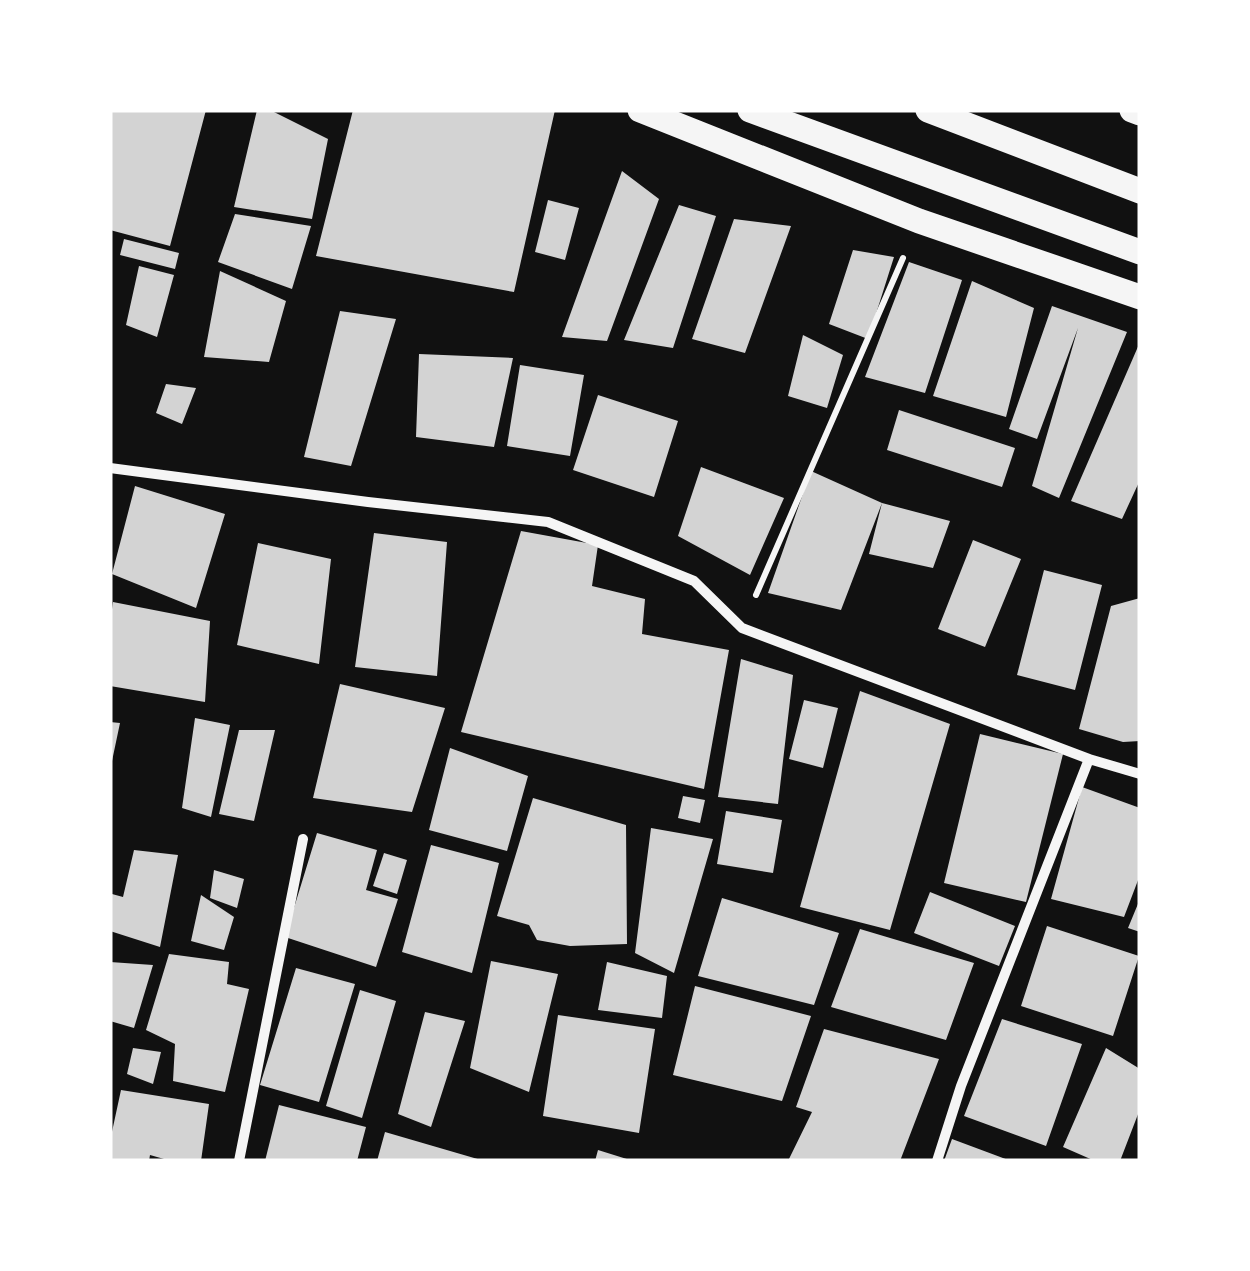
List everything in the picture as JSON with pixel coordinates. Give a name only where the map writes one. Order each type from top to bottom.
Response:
[{"type":"main road","points":[[640,110],[919,221],[1140,297]]},
{"type":"main road","points":[[750,110],[1140,252]]},
{"type":"main road","points":[[928,110],[1140,191]]},
{"type":"main road","points":[[1132,110],[1140,113]]},
{"type":"street","points":[[110,468],[548,522],[694,580],[742,628],[1140,774]]},
{"type":"street","points":[[937,1161],[961,1086],[1089,758]]},
{"type":"street","points":[[239,1161],[304,840]]},
{"type":"path","points":[[742,628],[919,221]]},
{"type":"building","points":[[110,110],[206,110],[170,246],[110,230]]},
{"type":"building","points":[[257,110],[270,110],[328,139],[312,219],[234,207]]},
{"type":"building","points":[[353,110],[555,110],[514,292],[316,256]]},
{"type":"building","points":[[622,171],[659,199],[607,341],[562,337]]},
{"type":"building","points":[[548,200],[579,208],[565,260],[535,252]]},
{"type":"building","points":[[679,205],[716,216],[673,348],[624,340]]},
{"type":"building","points":[[235,214],[311,226],[292,289],[218,262]]},
{"type":"building","points":[[734,219],[791,226],[745,353],[692,339]]},
{"type":"building","points":[[124,239],[179,253],[175,269],[120,255]]},
{"type":"building","points":[[853,250],[894,257],[868,339],[829,324]]},
{"type":"building","points":[[909,262],[962,280],[925,393],[865,377]]},
{"type":"building","points":[[139,266],[174,275],[157,337],[126,325]]},
{"type":"building","points":[[220,271],[286,301],[269,362],[204,357]]},
{"type":"building","points":[[972,281],[1034,308],[1006,417],[933,396]]},
{"type":"building","points":[[1052,306],[1127,332],[1059,498],[1032,486],[1078,328],[1037,439],[1009,429]]},
{"type":"building","points":[[340,311],[396,319],[351,466],[304,457]]},
{"type":"building","points":[[803,335],[843,355],[827,408],[788,396]]},
{"type":"building","points":[[1140,342],[1140,480],[1122,519],[1071,501]]},
{"type":"building","points":[[419,354],[513,358],[494,447],[416,437]]},
{"type":"building","points":[[520,365],[584,375],[570,456],[507,446]]},
{"type":"building","points":[[166,384],[196,388],[182,424],[156,413]]},
{"type":"building","points":[[598,395],[678,421],[654,497],[573,470]]},
{"type":"building","points":[[899,410],[1015,448],[1002,487],[887,450]]},
{"type":"building","points":[[701,467],[784,498],[750,575],[678,536]]},
{"type":"building","points":[[811,471],[882,503],[841,610],[768,593]]},
{"type":"building","points":[[135,486],[225,514],[196,608],[112,574]]},
{"type":"building","points":[[882,503],[950,521],[933,568],[869,554]]},
{"type":"building","points":[[521,531],[598,545],[592,586],[645,599],[642,634],[729,650],[704,789],[461,732]]},
{"type":"building","points":[[374,533],[447,542],[437,676],[355,667]]},
{"type":"building","points":[[973,540],[1021,559],[985,647],[938,629]]},
{"type":"building","points":[[258,543],[331,559],[319,664],[237,645]]},
{"type":"building","points":[[1044,570],[1102,585],[1075,690],[1017,675]]},
{"type":"building","points":[[1140,598],[1140,741],[1123,742],[1079,729],[1111,606]]},
{"type":"building","points":[[113,602],[210,621],[205,702],[110,686]]},
{"type":"building","points":[[741,659],[793,675],[778,804],[718,797]]},
{"type":"building","points":[[340,684],[445,708],[412,812],[313,798]]},
{"type":"building","points":[[860,691],[950,724],[890,930],[800,907]]},
{"type":"building","points":[[804,700],[838,708],[823,768],[789,759]]},
{"type":"building","points":[[195,718],[230,725],[211,817],[182,808]]},
{"type":"building","points":[[110,722],[120,723],[112,761],[110,761]]},
{"type":"building","points":[[239,730],[275,730],[254,821],[219,814]]},
{"type":"building","points":[[980,734],[1063,754],[1026,902],[944,883]]},
{"type":"building","points":[[450,748],[528,776],[507,851],[429,830]]},
{"type":"building","points":[[1082,787],[1140,808],[1140,875],[1124,917],[1051,899]]},
{"type":"building","points":[[683,796],[705,800],[700,823],[678,818]]},
{"type":"building","points":[[533,798],[626,825],[627,944],[570,946],[537,940],[529,925],[497,916]]},
{"type":"building","points":[[726,811],[782,820],[773,873],[717,864]]},
{"type":"building","points":[[651,828],[713,839],[674,973],[635,953]]},
{"type":"building","points":[[317,833],[377,850],[366,890],[398,899],[376,967],[285,937]]},
{"type":"building","points":[[431,845],[499,863],[472,973],[402,952]]},
{"type":"building","points":[[134,850],[178,855],[160,947],[110,931],[110,897],[123,897]]},
{"type":"building","points":[[384,853],[407,860],[397,894],[373,886]]},
{"type":"building","points":[[214,870],[244,879],[237,908],[210,898]]},
{"type":"building","points":[[930,892],[1015,926],[999,966],[914,933]]},
{"type":"building","points":[[201,895],[234,917],[224,950],[191,941]]},
{"type":"building","points":[[722,898],[839,933],[814,1005],[698,976]]},
{"type":"building","points":[[1140,899],[1140,932],[1128,928]]},
{"type":"building","points":[[1047,926],[1139,956],[1113,1036],[1021,1006]]},
{"type":"building","points":[[860,929],[974,963],[946,1040],[831,1007]]},
{"type":"building","points":[[169,954],[229,962],[227,984],[249,989],[225,1092],[173,1081],[175,1044],[146,1030]]},
{"type":"building","points":[[491,961],[558,974],[529,1092],[470,1068]]},
{"type":"building","points":[[110,962],[153,965],[134,1028],[110,1021]]},
{"type":"building","points":[[607,962],[667,976],[662,1018],[598,1010]]},
{"type":"building","points":[[296,968],[355,984],[319,1102],[260,1085]]},
{"type":"building","points":[[695,986],[811,1016],[782,1101],[673,1075]]},
{"type":"building","points":[[360,990],[396,1001],[362,1118],[326,1106]]},
{"type":"building","points":[[425,1012],[465,1021],[431,1127],[398,1114]]},
{"type":"building","points":[[558,1015],[655,1029],[639,1133],[543,1116]]},
{"type":"building","points":[[1002,1019],[1082,1044],[1046,1146],[964,1116]]},
{"type":"building","points":[[824,1029],[939,1059],[900,1161],[788,1161],[812,1112],[796,1107]]},
{"type":"building","points":[[133,1048],[161,1052],[153,1084],[127,1074]]},
{"type":"building","points":[[1106,1048],[1140,1069],[1140,1109],[1120,1161],[1095,1161],[1063,1147]]},
{"type":"building","points":[[121,1090],[209,1104],[201,1161],[171,1161],[150,1155],[149,1161],[110,1161],[110,1141]]},
{"type":"building","points":[[279,1105],[366,1127],[357,1161],[265,1161]]},
{"type":"building","points":[[385,1132],[481,1160],[481,1161],[377,1161]]},
{"type":"building","points":[[952,1139],[1011,1161],[944,1161]]},
{"type":"building","points":[[598,1150],[630,1160],[595,1161]]}]
